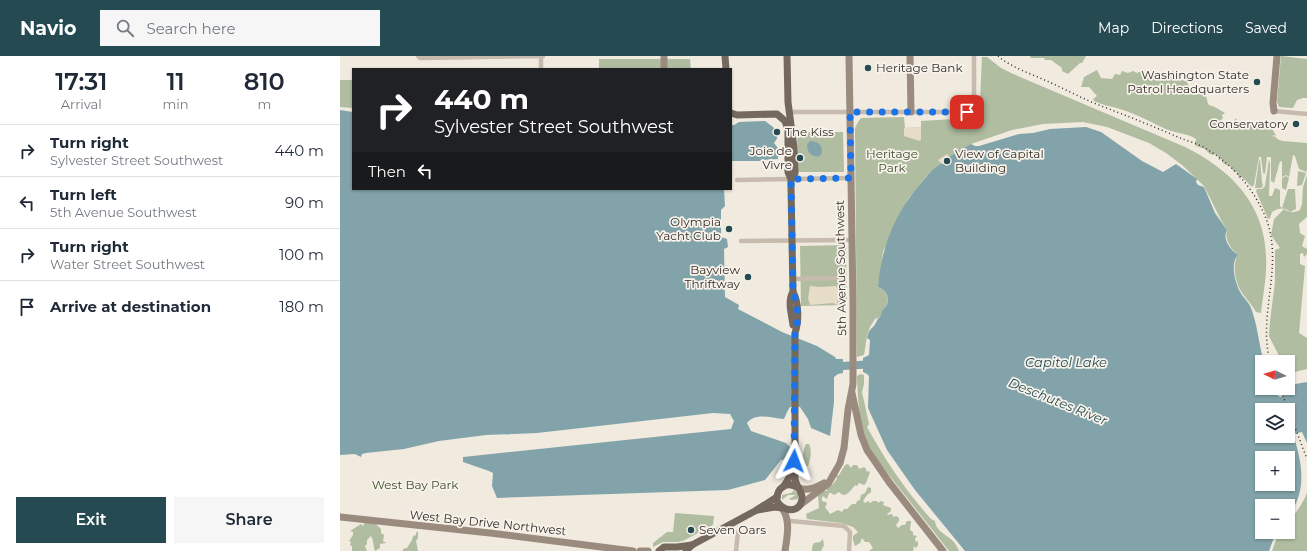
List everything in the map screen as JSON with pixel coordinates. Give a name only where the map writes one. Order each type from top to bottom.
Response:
[{"type":"main road","points":[[725,56],[726,68]]},
{"type":"main road","points":[[787,56],[788,102],[794,148],[795,173],[791,179]]},
{"type":"main road","points":[[732,113],[777,114],[786,108],[788,102]]},
{"type":"main road","points":[[755,511],[775,507],[790,510],[799,506],[802,498],[802,494],[797,486],[794,458],[796,303],[793,292],[792,278],[791,179],[788,172],[786,121],[777,114]]},
{"type":"main road","points":[[782,508],[777,501],[777,497],[780,488],[786,483],[794,458]]},
{"type":"main road","points":[[786,483],[797,486]]},
{"type":"main road","points":[[658,550],[664,547],[674,549],[692,545],[755,511],[777,497]]},
{"type":"main road","points":[[686,551],[692,545]]},
{"type":"street","points":[[419,57],[542,56],[541,67]]},
{"type":"street","points":[[664,56],[664,68]]},
{"type":"street","name":"5th Avenue Southwest","points":[[799,506],[825,487],[837,470],[842,456],[852,390],[852,240],[849,56]]},
{"type":"street","points":[[910,56],[911,112]]},
{"type":"street","points":[[790,112],[967,112],[972,109],[974,104],[974,56]]},
{"type":"street","points":[[1277,56],[1273,103],[1274,111],[1307,114]]},
{"type":"street","points":[[736,180],[851,178]]},
{"type":"street","points":[[741,241],[852,240]]},
{"type":"street","points":[[792,278],[843,278]]},
{"type":"street","points":[[852,390],[861,435],[867,450],[889,482],[943,551]]},
{"type":"street","points":[[797,486],[803,490],[811,489],[832,478]]},
{"type":"street","points":[[785,551],[789,524],[799,506]]},
{"type":"street","points":[[782,508],[789,524]]},
{"type":"street","name":"West Bay Drive Northwest","points":[[340,517],[579,548],[633,551]]},
{"type":"street","points":[[789,524],[803,522],[844,526],[850,532],[850,551]]},
{"type":"street","points":[[736,551],[738,532]]},
{"type":"street","points":[[640,551],[648,551]]},
{"type":"green space","points":[[1030,56],[1086,56],[1082,63],[1080,63],[1068,74],[1062,71],[1062,68],[1051,60],[1045,60],[1044,58],[1031,58]]},
{"type":"green space","points":[[1281,56],[1307,59],[1307,98],[1297,100],[1293,108],[1279,107],[1277,102]]},
{"type":"green space","name":"Heritage Park","points":[[982,57],[987,57],[1001,68],[1011,73],[1185,147],[1216,166],[1230,177],[1242,190],[1252,205],[1264,238],[1266,271],[1261,313],[1256,312],[1239,287],[1235,268],[1236,258],[1238,255],[1229,244],[1226,237],[1227,230],[1204,186],[1182,165],[1149,143],[1107,127],[1083,122],[1043,124],[1012,130],[971,144],[950,157],[926,177],[908,199],[883,252],[878,287],[883,290],[888,297],[886,307],[882,311],[880,317],[875,319],[870,327],[864,355],[857,357],[855,128],[861,118],[904,117],[905,128],[921,127],[921,121],[970,118],[980,101]]},
{"type":"green space","points":[[599,59],[690,59],[691,68],[599,68]]},
{"type":"green space","points":[[1097,70],[1101,78],[1112,79],[1115,74],[1120,75],[1122,71],[1128,73],[1133,71],[1137,73],[1154,73],[1157,77],[1163,73],[1170,73],[1172,71],[1175,72],[1179,79],[1186,79],[1189,87],[1197,88],[1203,91],[1209,105],[1225,113],[1222,115],[1223,118],[1221,120],[1224,124],[1228,126],[1236,118],[1238,125],[1244,127],[1249,125],[1269,126],[1274,131],[1276,136],[1274,135],[1271,137],[1274,136],[1279,140],[1307,143],[1307,170],[1306,172],[1299,169],[1295,156],[1293,155],[1289,177],[1286,175],[1282,177],[1282,162],[1280,161],[1274,183],[1271,181],[1271,157],[1267,157],[1265,174],[1263,173],[1261,157],[1259,157],[1254,185],[1252,187],[1242,177],[1239,178],[1237,172],[1234,172],[1230,166],[1222,162],[1223,159],[1218,160],[1219,158],[1216,154],[1211,154],[1205,149],[1195,145],[1195,141],[1197,140],[1194,138],[1168,130],[1126,111],[1094,101],[1093,99],[1097,96],[1089,87],[1081,87],[1084,77]]},
{"type":"green space","points":[[340,80],[352,80],[352,108],[340,107]]},
{"type":"green space","name":"Heritage Park","points":[[843,132],[844,172],[798,172],[797,133]]},
{"type":"green space","points":[[1260,159],[1263,186],[1261,188],[1255,188],[1259,161]]},
{"type":"green space","points":[[1269,159],[1269,196],[1272,196],[1275,188],[1280,190],[1280,206],[1282,208],[1288,189],[1295,189],[1296,209],[1290,212],[1284,209],[1277,210],[1272,212],[1270,218],[1268,219],[1256,191],[1257,189],[1262,189],[1265,186]]},
{"type":"green space","points":[[1298,171],[1306,173],[1302,185],[1297,186]]},
{"type":"green space","points":[[1307,175],[1307,217],[1299,224],[1300,233],[1305,236],[1302,246],[1307,249],[1307,254],[1304,257],[1303,253],[1300,254],[1300,264],[1305,266],[1299,333],[1307,338],[1307,369],[1295,372],[1295,355],[1278,355],[1269,336],[1275,282],[1275,250],[1280,248],[1271,235],[1274,219],[1284,209],[1292,212],[1300,210],[1302,204],[1303,187]]},
{"type":"green space","points":[[1286,176],[1289,178],[1286,190],[1282,188],[1282,178]]},
{"type":"green space","points":[[846,245],[847,305],[801,306],[800,246]]},
{"type":"green space","points":[[860,374],[864,375],[862,392],[869,424],[867,427],[881,451],[905,486],[931,519],[935,521],[940,531],[954,542],[959,551],[949,551],[870,451],[863,432],[860,414],[857,376]]},
{"type":"green space","points":[[806,444],[809,444],[811,452],[808,466],[804,464],[803,458],[803,452]]},
{"type":"green space","points":[[848,464],[851,468],[853,465],[856,465],[859,469],[864,467],[867,472],[870,472],[864,485],[859,483],[857,486],[855,485],[845,495],[839,492],[834,495],[829,493],[827,499],[823,496],[822,501],[826,502],[827,504],[825,507],[830,514],[838,510],[842,512],[852,504],[856,504],[868,487],[871,488],[871,492],[863,501],[865,503],[868,501],[870,503],[873,501],[877,501],[878,503],[881,501],[884,502],[883,505],[891,508],[891,511],[887,514],[891,514],[893,517],[896,516],[899,518],[896,525],[898,528],[905,525],[907,521],[911,521],[910,530],[913,532],[913,535],[917,536],[915,539],[916,542],[918,541],[918,545],[916,548],[914,546],[913,551],[869,551],[873,548],[869,542],[865,542],[862,538],[860,543],[855,546],[853,536],[858,532],[853,527],[841,523],[807,519],[806,514],[819,508],[818,494],[821,491],[827,491],[827,486],[832,485],[837,479],[836,476],[839,475],[845,465]]},
{"type":"green space","points":[[794,490],[798,494],[798,499],[791,500],[789,499],[796,495],[788,495],[782,500],[782,495],[791,493]]},
{"type":"green space","points":[[1307,493],[1307,551],[1272,551],[1276,539],[1295,539],[1295,514]]},
{"type":"green space","points":[[675,513],[714,516],[713,525],[685,540],[679,542],[663,542],[653,547],[653,543],[667,532],[673,532]]},
{"type":"green space","points":[[365,522],[376,524],[381,529],[381,533],[384,535],[383,541],[386,543],[380,544],[380,548],[375,551],[371,536],[367,540],[367,544],[365,546],[367,551],[352,551],[352,546],[350,545],[351,542],[349,541],[353,535],[353,532],[350,531],[361,524],[363,526]]},
{"type":"green space","points":[[418,531],[418,538],[416,541],[418,551],[403,551],[403,549],[407,548],[413,536],[416,535]]},
{"type":"green space","points":[[823,539],[824,545],[821,551],[812,551],[814,543],[820,542]]},
{"type":"shaded area","points":[[921,127],[920,141],[904,136],[904,128]]},
{"type":"shaded area","points":[[947,154],[950,158],[949,162],[945,164],[938,160]]},
{"type":"shaded area","points":[[810,286],[836,286],[839,292],[837,305],[833,303],[810,305],[808,298]]},
{"type":"water","points":[[340,110],[352,112],[352,190],[724,190],[725,206],[721,210],[721,237],[727,239],[728,247],[724,249],[725,297],[739,305],[738,309],[782,332],[817,346],[836,359],[843,359],[843,373],[834,377],[834,402],[830,436],[811,428],[808,419],[800,407],[796,406],[790,407],[784,419],[764,416],[751,420],[747,423],[751,431],[786,443],[790,447],[790,458],[781,460],[765,480],[728,490],[497,498],[492,486],[493,473],[463,462],[463,457],[731,429],[734,421],[730,414],[713,413],[537,433],[486,435],[439,441],[404,449],[366,453],[362,454],[361,457],[355,454],[340,455]]},
{"type":"water","points":[[765,121],[774,128],[778,136],[774,143],[778,148],[778,159],[760,161],[732,161],[732,125],[739,122]]},
{"type":"water","name":"Capitol Lake","points":[[1086,127],[1101,132],[1142,161],[1163,172],[1176,164],[1197,179],[1196,182],[1198,185],[1204,187],[1215,213],[1227,230],[1225,237],[1228,244],[1238,255],[1234,263],[1236,282],[1239,290],[1249,303],[1255,320],[1262,355],[1255,355],[1255,395],[1277,395],[1280,397],[1285,395],[1295,395],[1295,384],[1307,382],[1307,443],[1302,432],[1295,434],[1295,403],[1255,403],[1255,443],[1295,443],[1295,441],[1301,467],[1301,488],[1295,504],[1295,499],[1255,499],[1255,539],[1273,539],[1269,551],[965,551],[915,490],[887,450],[868,408],[869,376],[863,372],[863,358],[869,355],[870,340],[867,338],[869,332],[886,307],[888,300],[887,295],[878,287],[882,258],[891,231],[912,194],[926,177],[940,164],[948,163],[950,160],[949,157],[971,144],[979,146],[1019,134],[1033,133],[1050,129]]},
{"type":"water","points":[[810,141],[820,145],[822,152],[820,156],[812,155],[809,152],[807,145]]},
{"type":"waterway","name":"Deschutes River","points":[[843,366],[874,364]]},
{"type":"railway","points":[[998,56],[1016,67],[1090,101],[1196,144],[1216,155],[1235,171],[1258,201],[1268,224],[1272,241],[1272,276],[1267,328],[1269,355]]},
{"type":"railway","points":[[1283,395],[1307,459]]},
{"type":"place","name":"Heritage Bank","points":[[868,68]]},
{"type":"place","name":"Washington State Patrol Headquarters","points":[[1257,82]]},
{"type":"place","name":"Conservatory","points":[[1296,124]]},
{"type":"place","name":"The Kiss","points":[[777,132]]},
{"type":"place","name":"Joie de Vivre","points":[[800,158]]},
{"type":"place","name":"View of Capital Building","points":[[947,161]]},
{"type":"place","name":"Olympia Yacht Club","points":[[729,229]]},
{"type":"place","name":"Bayview Thriftway","points":[[748,277]]},
{"type":"place","name":"Seven Oars","points":[[691,530]]},
{"type":"route","points":[[794,461],[795,333],[797,327],[796,303],[793,292],[791,179],[851,178],[850,112],[967,112]]},
{"type":"park label","name":"West Bay Park","points":[[415,485]]}]
